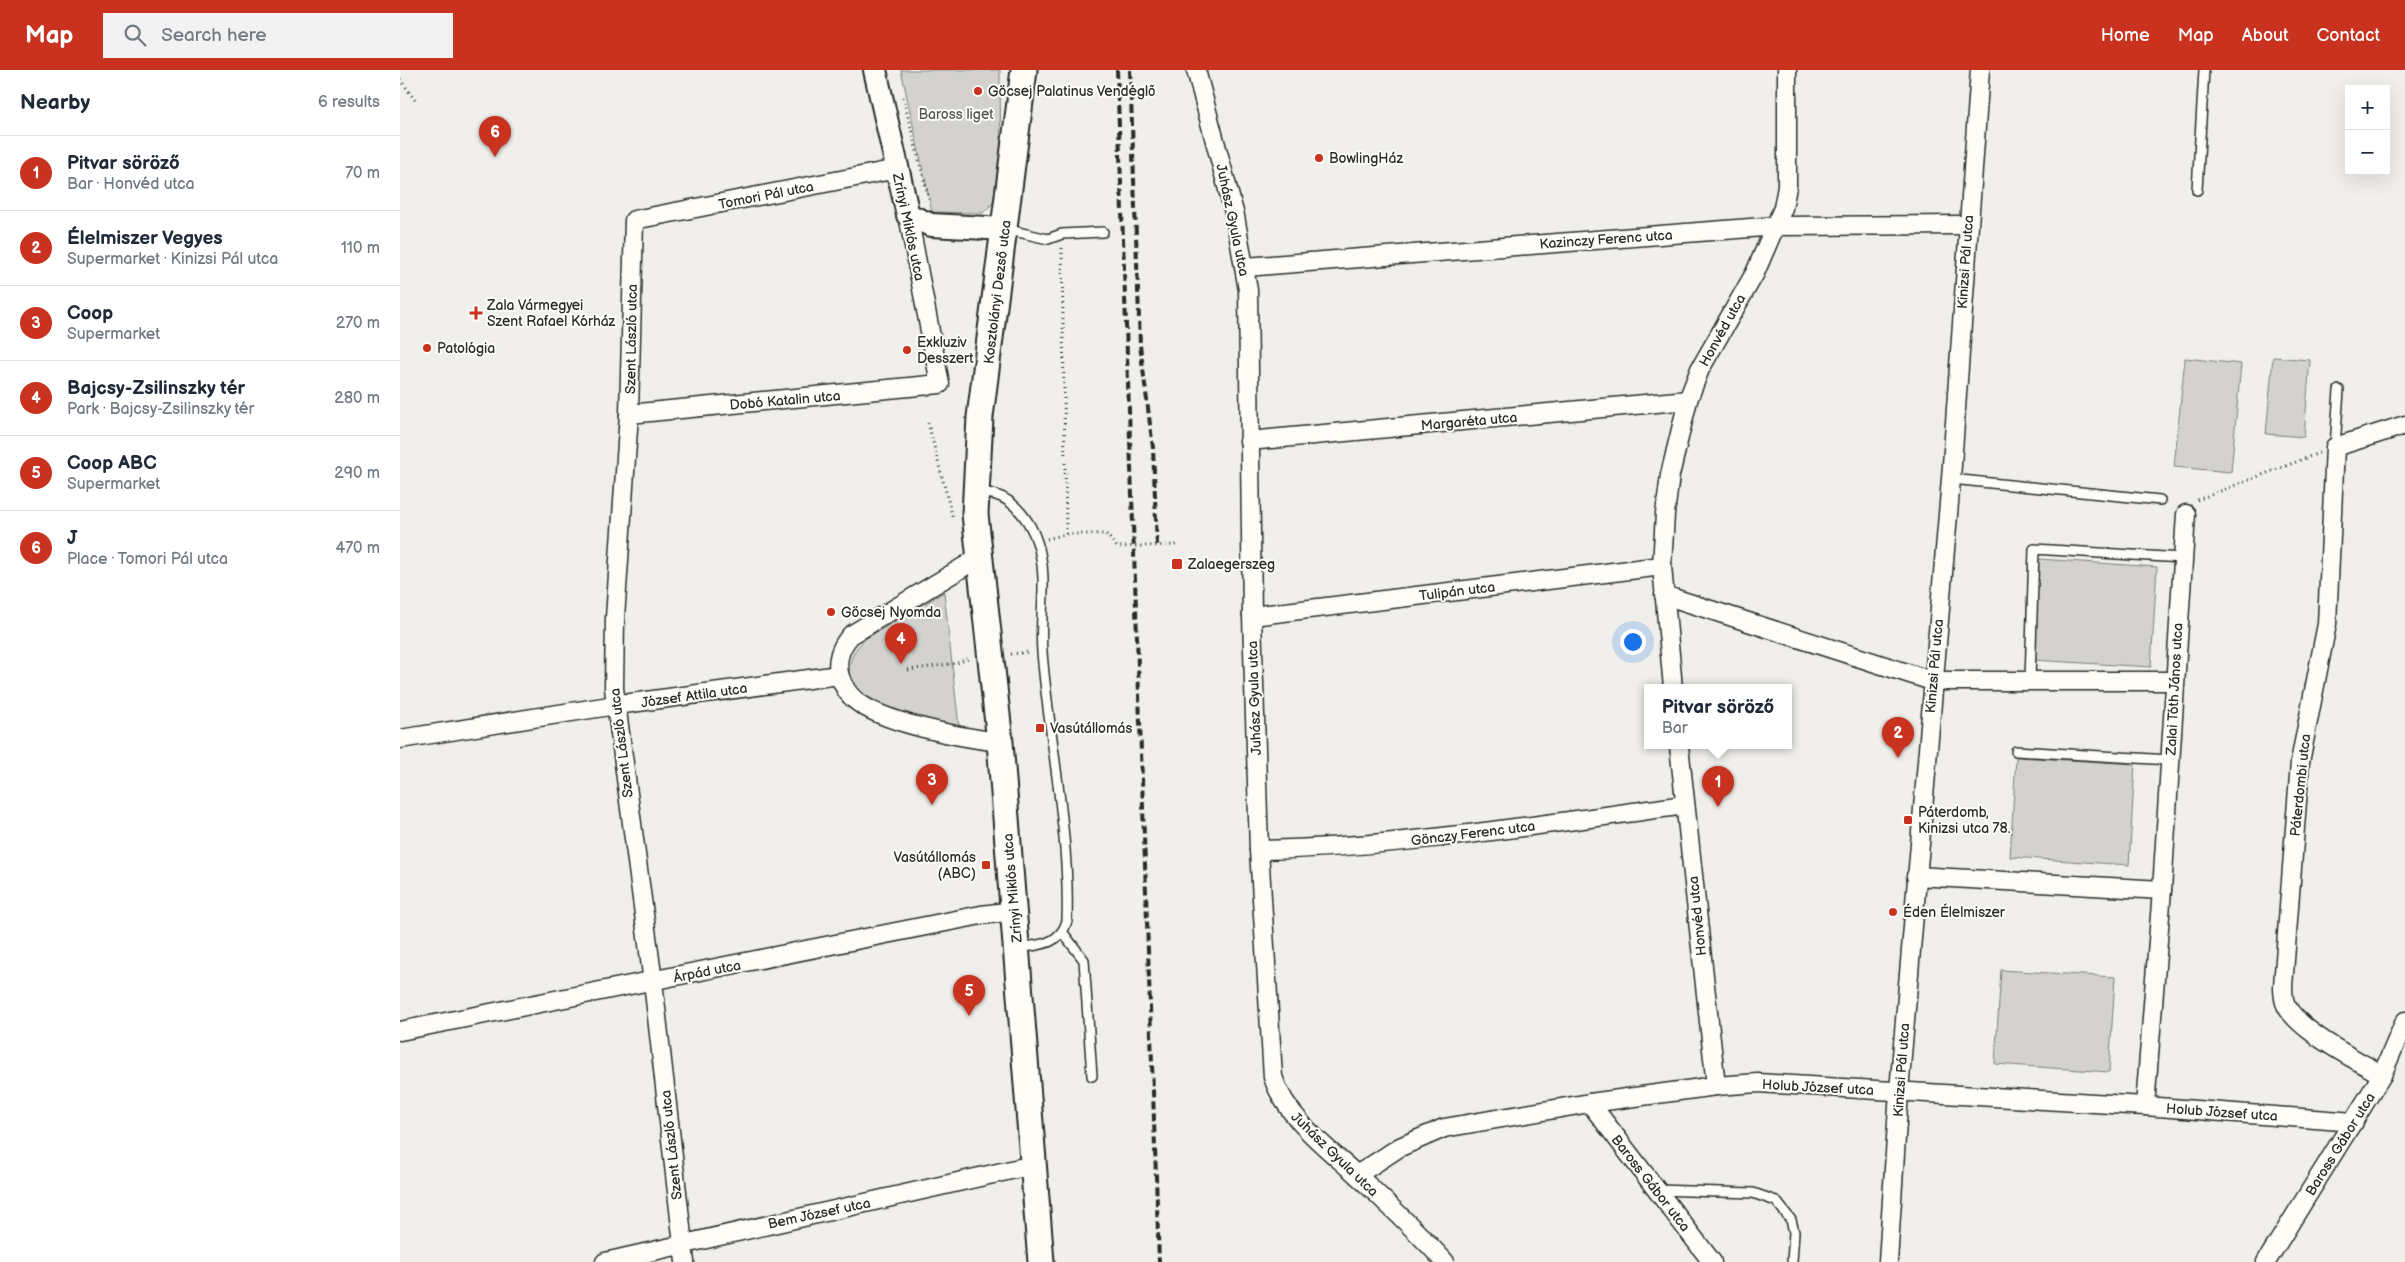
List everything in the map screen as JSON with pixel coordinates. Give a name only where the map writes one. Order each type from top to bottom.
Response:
[{"type":"main road","name":"Kosztolányi Dezső utca","points":[[969,511],[1024,70]]},
{"type":"main road","name":"Zrínyi Miklós utca","points":[[969,511],[980,557],[1000,742],[1015,911],[1041,1262]]},
{"type":"street","name":"Zrínyi Miklós utca","points":[[874,70],[908,214],[940,384]]},
{"type":"street","name":"Juhász Gyula utca","points":[[1196,70],[1235,216],[1248,290],[1252,616],[1259,850],[1273,1077],[1288,1107],[1324,1146],[1357,1175],[1445,1262]]},
{"type":"street","name":"Honvéd utca","points":[[1674,684],[1662,566],[1665,514],[1670,475],[1688,400],[1700,369],[1755,272],[1783,208],[1787,187],[1787,70]]},
{"type":"street","name":"Kinizsi Pál utca","points":[[1888,1262],[1916,876],[1951,479],[1980,70]]},
{"type":"street","name":"Tomori Pál utca","points":[[634,220],[897,169]]},
{"type":"street","points":[[908,214],[931,225],[1005,229]]},
{"type":"street","name":"Szent László utca","points":[[634,220],[630,414],[615,618],[616,705],[652,982],[685,1262]]},
{"type":"street","name":"Kazinczy Ferenc utca","points":[[1245,267],[1776,226],[1968,225]]},
{"type":"street","name":"Dobó Katalin utca","points":[[630,414],[940,384]]},
{"type":"street","name":"Margaréta utca","points":[[1249,441],[1688,400]]},
{"type":"street","points":[[2335,447],[2405,425]]},
{"type":"street","name":"Páterdombi utca","points":[[2335,447],[2327,624],[2300,762],[2284,998],[2292,1014],[2314,1034],[2382,1075]]},
{"type":"street","name":"Zalai Tóth János utca","points":[[2145,1106],[2162,890],[2186,514]]},
{"type":"street","points":[[980,557],[851,635],[845,642],[839,659],[839,675],[853,699],[883,716],[967,738],[1000,742]]},
{"type":"street","name":"Tulipán utca","points":[[1252,616],[1662,566]]},
{"type":"street","points":[[1664,594],[1932,681],[2174,681]]},
{"type":"street","name":"József Attila utca","points":[[400,739],[616,705],[839,675]]},
{"type":"street","name":"Honvéd utca","points":[[1679,749],[1716,1086]]},
{"type":"street","name":"Gönczy Ferenc utca","points":[[1259,850],[1456,836],[1685,805]]},
{"type":"street","points":[[1916,876],[2162,890]]},
{"type":"street","name":"Árpád utca","points":[[400,1031],[972,917],[1015,911]]},
{"type":"street","name":"Baross Gábor utca","points":[[2266,1262],[2382,1075],[2405,1021]]},
{"type":"street","name":"Holub József utca","points":[[1357,1175],[1406,1143],[1444,1128],[1590,1103],[1716,1086],[1772,1083],[2145,1106],[2354,1122]]},
{"type":"street","name":"Baross Gábor utca","points":[[1590,1103],[1712,1262]]},
{"type":"street","name":"Bem József utca","points":[[605,1262],[682,1243],[1034,1165]]},
{"type":"lane","points":[[2197,190],[2204,70]]},
{"type":"lane","points":[[1005,229],[1048,239],[1062,234],[1103,232]]},
{"type":"lane","points":[[2335,447],[2338,390]]},
{"type":"lane","points":[[1951,479],[2160,500]]},
{"type":"lane","points":[[969,511],[996,495],[1016,508],[1027,520],[1037,541],[1042,560],[1042,651],[1060,802],[1067,921],[1063,933],[1050,942],[1017,948]]},
{"type":"lane","points":[[2030,681],[2034,549],[2182,558]]},
{"type":"lane","points":[[2016,751],[2170,760]]},
{"type":"lane","points":[[1063,933],[1084,960],[1092,1076]]},
{"type":"lane","points":[[1655,1190],[1753,1194],[1776,1201],[1791,1220],[1794,1232],[1792,1262]]},
{"type":"path","points":[[400,79],[417,103]]},
{"type":"path","points":[[901,89],[932,212]]},
{"type":"path","points":[[1062,234],[1066,534]]},
{"type":"path","points":[[928,423],[969,511]]},
{"type":"path","points":[[2186,514],[2188,503],[2335,447]]},
{"type":"path","points":[[1037,541],[1066,534],[1106,534],[1117,546],[1176,545]]},
{"type":"path","points":[[908,670],[957,663],[970,658]]},
{"type":"green space","name":"Baross liget","points":[[901,70],[1000,70],[1001,174],[993,203],[983,213],[932,212]]},
{"type":"green space","points":[[2273,357],[2310,360],[2304,437],[2266,434]]},
{"type":"green space","points":[[2185,358],[2241,364],[2231,472],[2174,467]]},
{"type":"green space","points":[[2038,559],[2157,567],[2151,667],[2032,660]]},
{"type":"green space","points":[[944,592],[959,727],[897,714],[869,705],[855,689],[849,672],[853,655],[865,639]]},
{"type":"green space","points":[[2016,757],[2135,764],[2129,865],[2010,857]]},
{"type":"green space","points":[[2001,970],[2115,977],[2109,1072],[1995,1064]]},
{"type":"railway","points":[[1117,70],[1159,1262]]},
{"type":"railway","points":[[1130,70],[1140,345],[1153,448],[1157,546]]},
{"type":"place","name":"Göcsej Palatinus Vendéglő","points":[[978,91]]},
{"type":"place","name":"J","points":[[495,157]]},
{"type":"place","name":"BowlingHáz","points":[[1319,158]]},
{"type":"place","name":"Zala Vármegyei Szent Rafael Kórház","points":[[476,313]]},
{"type":"place","name":"Patológia","points":[[427,348]]},
{"type":"place","name":"Exkluziv Desszert","points":[[907,350]]},
{"type":"place","name":"Zalaegerszeg","points":[[1177,564]]},
{"type":"place","name":"Göcsej Nyomda","points":[[831,612]]},
{"type":"place","name":"Bajcsy-Zsilinszky tér","points":[[901,664]]},
{"type":"place","name":"Vasútállomás","points":[[1040,728]]},
{"type":"place","name":"Élelmiszer Vegyes","points":[[1898,758]]},
{"type":"place","name":"Coop","points":[[932,805]]},
{"type":"place","name":"Pitvar söröző","points":[[1718,807]]},
{"type":"place","name":"Páterdomb, Kinizsi utca 78.","points":[[1908,820]]},
{"type":"place","name":"Vasútállomás (ABC)","points":[[986,865]]},
{"type":"place","name":"Éden Élelmiszer","points":[[1893,912]]},
{"type":"place","name":"Coop ABC","points":[[969,1016]]}]
